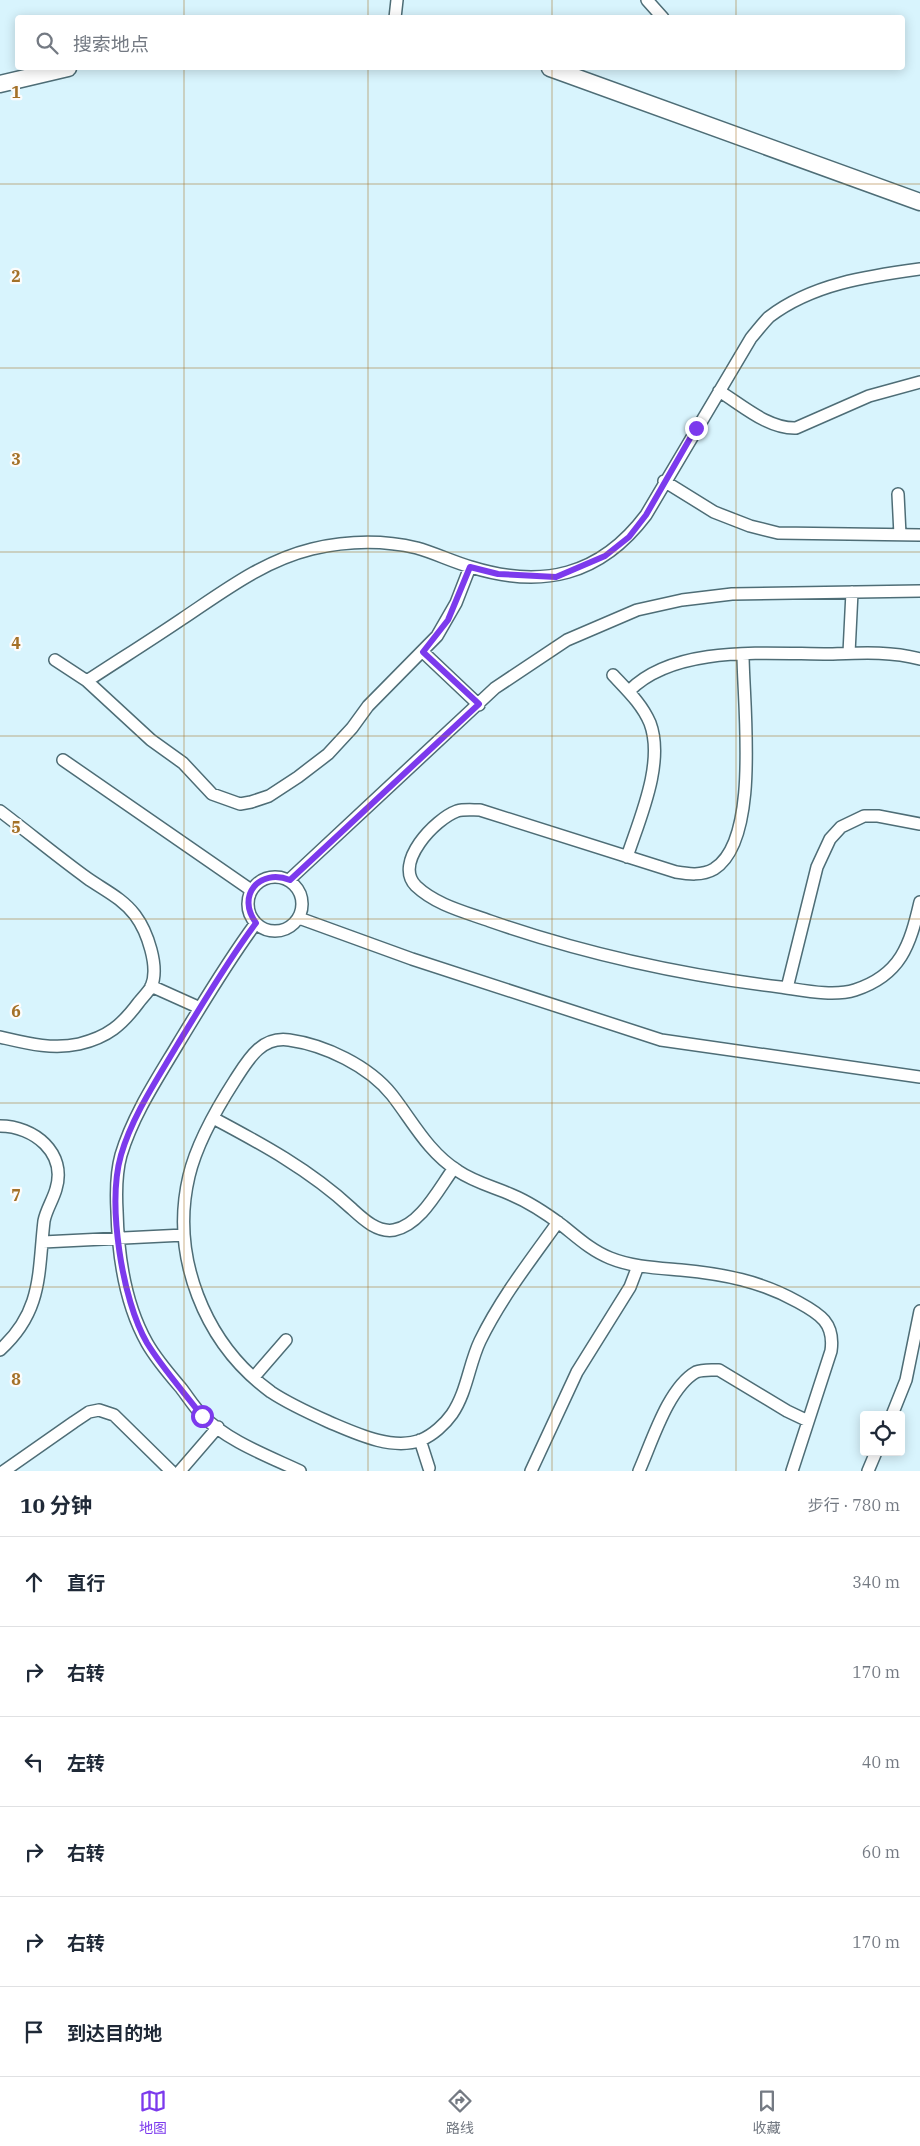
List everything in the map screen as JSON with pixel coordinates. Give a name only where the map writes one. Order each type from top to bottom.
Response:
[{"type":"main road","points":[[0,84],[60,70]]},
{"type":"main road","points":[[556,70],[920,202]]},
{"type":"street","points":[[394,15],[397,0]]},
{"type":"street","points":[[646,0],[660,15]]},
{"type":"street","points":[[87,681],[247,575],[288,555],[347,543],[386,543],[418,548],[470,567],[498,574],[530,577],[556,577],[605,556],[629,537],[646,515],[664,481],[751,338],[769,318],[789,305],[822,289],[872,276],[920,269]]},
{"type":"street","points":[[719,390],[774,424],[786,429],[796,428],[869,396],[920,382]]},
{"type":"street","points":[[664,481],[714,512],[750,526],[778,533],[920,535]]},
{"type":"street","points":[[898,494],[900,535]]},
{"type":"street","points":[[55,660],[87,681],[151,740],[188,767],[212,794],[240,804],[269,796],[328,754],[352,728],[368,706],[423,652],[448,620],[470,567]]},
{"type":"street","points":[[290,880],[495,688],[566,640],[637,610],[682,600],[732,594],[920,591]]},
{"type":"street","points":[[849,653],[852,592]]},
{"type":"street","points":[[423,652],[479,704]]},
{"type":"street","points":[[629,691],[640,680],[677,664],[709,657],[743,654],[849,653],[905,655],[920,659]]},
{"type":"street","points":[[743,654],[746,780],[743,816],[729,853],[714,869],[691,874],[627,857],[480,810],[470,810],[457,811],[439,823],[411,854],[408,874],[417,887],[442,904],[522,932],[638,964],[716,979],[832,992],[853,991],[872,983],[899,962],[909,939],[920,902]]},
{"type":"street","points":[[613,675],[638,702],[651,726],[653,760],[649,792],[627,857]]},
{"type":"street","points":[[63,760],[251,890]]},
{"type":"street","points":[[0,1037],[54,1047],[79,1044],[114,1031],[128,1017],[151,986],[152,955],[148,938],[135,915],[122,900],[88,878],[1,814]]},
{"type":"street","points":[[787,988],[817,867],[830,839],[841,827],[864,816],[878,816],[920,824]]},
{"type":"street","points":[[272,876],[290,880],[302,894],[303,904],[299,918],[290,927],[281,931],[272,931],[256,923],[248,907],[251,890],[257,883],[272,876]]},
{"type":"street","points":[[299,918],[412,959],[661,1040],[920,1077]]},
{"type":"street","points":[[256,923],[231,956],[157,1080],[133,1125],[121,1156],[116,1186],[118,1239],[120,1262],[132,1306],[147,1342],[202,1416],[266,1455],[300,1471]]},
{"type":"street","points":[[151,986],[200,1008]]},
{"type":"street","points":[[558,1222],[494,1313],[472,1358],[461,1397],[452,1414],[441,1426],[420,1440],[392,1442],[360,1435],[292,1405],[270,1391],[254,1376],[222,1342],[207,1315],[190,1273],[184,1235],[189,1173],[213,1118],[252,1054],[261,1046],[271,1041],[290,1040],[335,1055],[378,1081],[392,1095],[420,1136],[454,1168],[540,1208],[558,1222],[591,1249],[610,1259],[638,1266],[733,1276],[762,1285],[815,1311],[830,1329],[833,1337],[831,1351],[792,1471]]},
{"type":"street","points":[[213,1118],[260,1142],[312,1175],[365,1221],[377,1228],[393,1230],[416,1218],[454,1168]]},
{"type":"street","points":[[0,1126],[19,1129],[29,1133],[48,1148],[56,1158],[58,1177],[56,1190],[44,1219],[39,1286],[33,1302],[12,1338],[0,1350]]},
{"type":"street","points":[[43,1242],[184,1235]]},
{"type":"street","points":[[531,1471],[577,1372],[630,1287],[638,1266]]},
{"type":"street","points":[[894,1411],[906,1380],[920,1311]]},
{"type":"street","points":[[254,1376],[286,1340]]},
{"type":"street","points":[[639,1471],[670,1402],[683,1382],[702,1371],[719,1370],[787,1411],[808,1421]]},
{"type":"street","points":[[4,1471],[89,1412],[98,1410],[114,1415],[171,1471]]},
{"type":"street","points":[[180,1471],[218,1427]]},
{"type":"street","points":[[420,1440],[429,1468]]},
{"type":"street","points":[[868,1471],[874,1456]]},
{"type":"route","points":[[202,1416],[147,1342],[132,1306],[120,1262],[116,1186],[121,1156],[133,1125],[157,1080],[231,956],[256,923],[250,916],[248,907],[248,898],[251,890],[264,878],[272,876],[290,880],[479,704],[423,652],[448,620],[470,567],[498,574],[556,577],[605,556],[629,537],[646,515],[696,428]]}]
